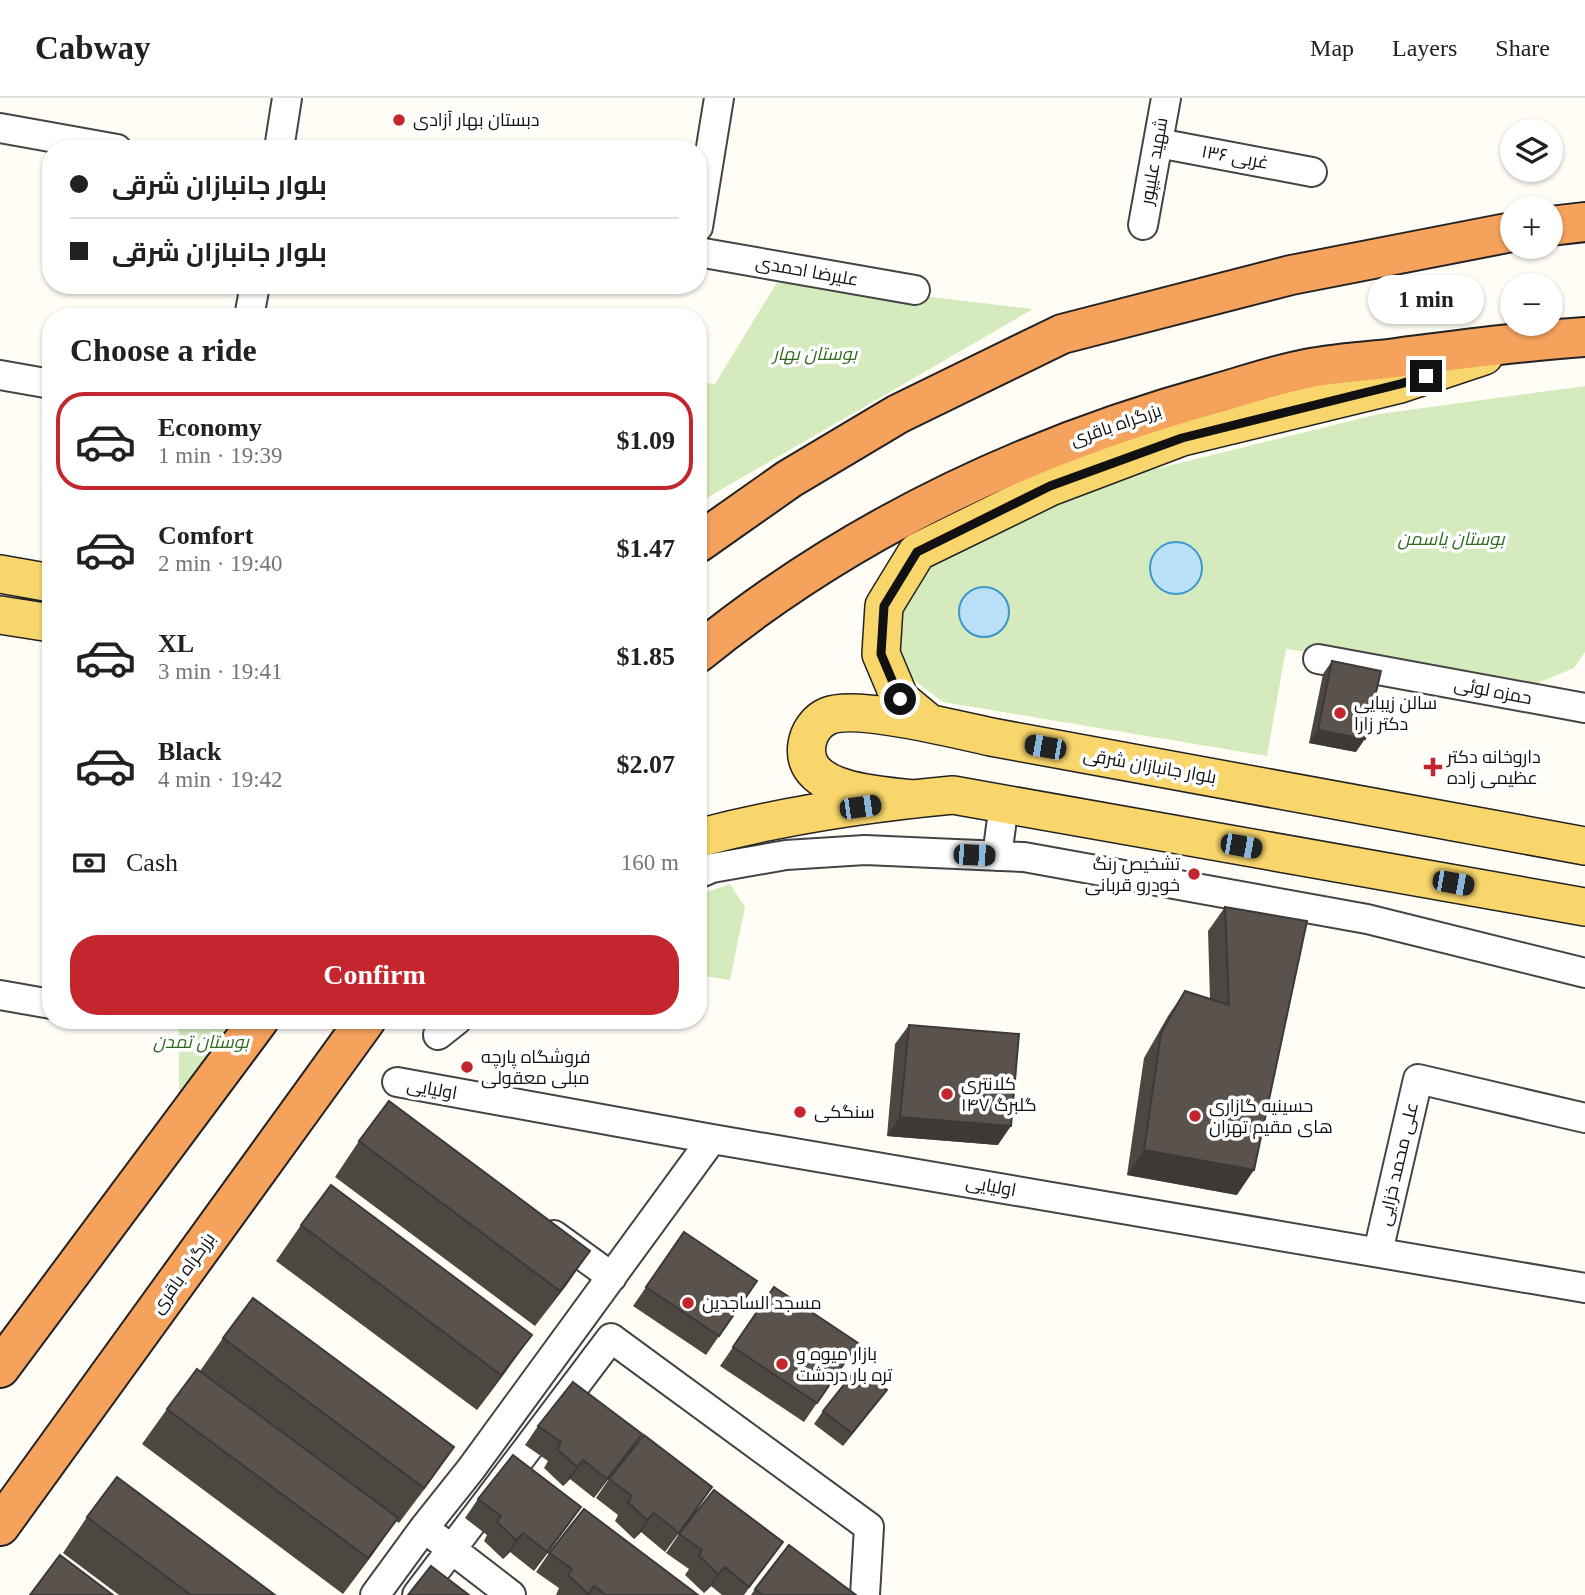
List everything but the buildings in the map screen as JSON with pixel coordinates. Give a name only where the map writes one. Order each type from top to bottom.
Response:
[{"type":"highway","points":[[1563,225],[1585,222]]},
{"type":"highway","points":[[707,537],[789,479],[898,414],[1062,334],[1291,275],[1500,234]]},
{"type":"highway","name":"بزرگراه باقری","points":[[707,646],[737,621],[831,557],[919,506],[1029,456],[1148,412],[1302,369],[1529,341],[1585,337]]},
{"type":"highway","points":[[0,1368],[251,1029]]},
{"type":"highway","name":"بزرگراه باقری","points":[[0,1526],[359,1029]]},
{"type":"main road","name":"بلوار جانبازان شرقی","points":[[1529,341],[1400,384],[1182,438],[1050,486],[917,552],[884,606],[881,654],[900,699],[929,723],[1018,742],[1585,846]]},
{"type":"main road","points":[[0,574],[42,581]]},
{"type":"main road","points":[[0,615],[42,622]]},
{"type":"main road","points":[[913,799],[853,791],[831,783],[812,770],[806,753],[809,732],[827,716],[850,712],[929,723]]},
{"type":"main road","points":[[707,836],[756,823],[953,795],[1585,907]]},
{"type":"street","points":[[280,140],[287,98]]},
{"type":"street","points":[[707,172],[719,98]]},
{"type":"street","name":"شهید علیپور","points":[[1143,225],[1166,98]]},
{"type":"street","points":[[0,128],[67,140]]},
{"type":"street","name":"۱۳۶ غربی","points":[[1158,143],[1312,172]]},
{"type":"street","name":"علیرضا احمدی","points":[[707,254],[915,290]]},
{"type":"street","points":[[0,375],[42,382]]},
{"type":"street","name":"حمزه لوئی","points":[[1318,659],[1585,708]]},
{"type":"street","points":[[997,856],[1004,804]]},
{"type":"street","points":[[707,871],[786,855],[865,850],[1024,857],[1367,919],[1585,973]]},
{"type":"street","points":[[0,995],[42,1002]]},
{"type":"street","name":"علی محمد خزایی","points":[[1378,1252],[1418,1079],[1585,1118]]},
{"type":"street","name":"اولیایی","points":[[397,1082],[712,1139],[1585,1288]]},
{"type":"street","points":[[375,1595],[424,1528],[460,1460],[612,1277],[712,1139]]},
{"type":"street","points":[[535,1222],[612,1277]]},
{"type":"street","points":[[417,1595],[611,1338],[869,1527],[865,1595]]},
{"type":"street","points":[[424,1528],[511,1595]]},
{"type":"green space","name":"بوستان بهار","points":[[779,279],[1033,309],[707,498],[707,383],[715,384]]},
{"type":"green space","name":"بوستان یاسمن","points":[[1585,386],[1585,652],[1574,668],[1533,685],[1286,649],[1267,756],[943,702],[891,663],[877,622],[934,556],[1119,478],[1379,414]]},
{"type":"green space","points":[[730,884],[745,907],[730,980],[707,976],[707,892]]},
{"type":"green space","name":"بوستان تمدن","points":[[179,1029],[237,1029],[179,1112]]},
{"type":"water","points":[[1176,542],[1186,544],[1194,550],[1200,558],[1200,578],[1194,586],[1186,592],[1176,594],[1166,592],[1158,586],[1152,578],[1150,568],[1152,558],[1158,550],[1166,544]]},
{"type":"water","points":[[984,587],[1002,594],[1009,612],[1002,630],[984,637],[966,630],[959,612],[966,594]]},
{"type":"place","name":"دبستان بهار آزادی","points":[[399,120]]},
{"type":"place","name":"سالن زیبایی دکتر زارا","points":[[1340,713]]},
{"type":"place","name":"داروخانه دکتر عظیمی زاده","points":[[1433,767]]},
{"type":"place","name":"تشخیص رنگ خودرو قربانی","points":[[1194,874]]},
{"type":"place","name":"فروشگاه پارچه مبلی معقولی","points":[[467,1067]]},
{"type":"place","name":"کلانتری ۱۴۷ گلبرگ","points":[[947,1094]]},
{"type":"place","name":"سنگکی","points":[[800,1112]]},
{"type":"place","name":"حسینیه گازاری های مقیم تهران","points":[[1195,1116]]},
{"type":"place","name":"مسجد الساجدین","points":[[688,1303]]},
{"type":"place","name":"بازار میوه و تره بار دردشت","points":[[782,1364]]},
{"type":"route","points":[[900,699],[881,654],[884,606],[917,552],[1050,486],[1182,438],[1426,376]]}]
